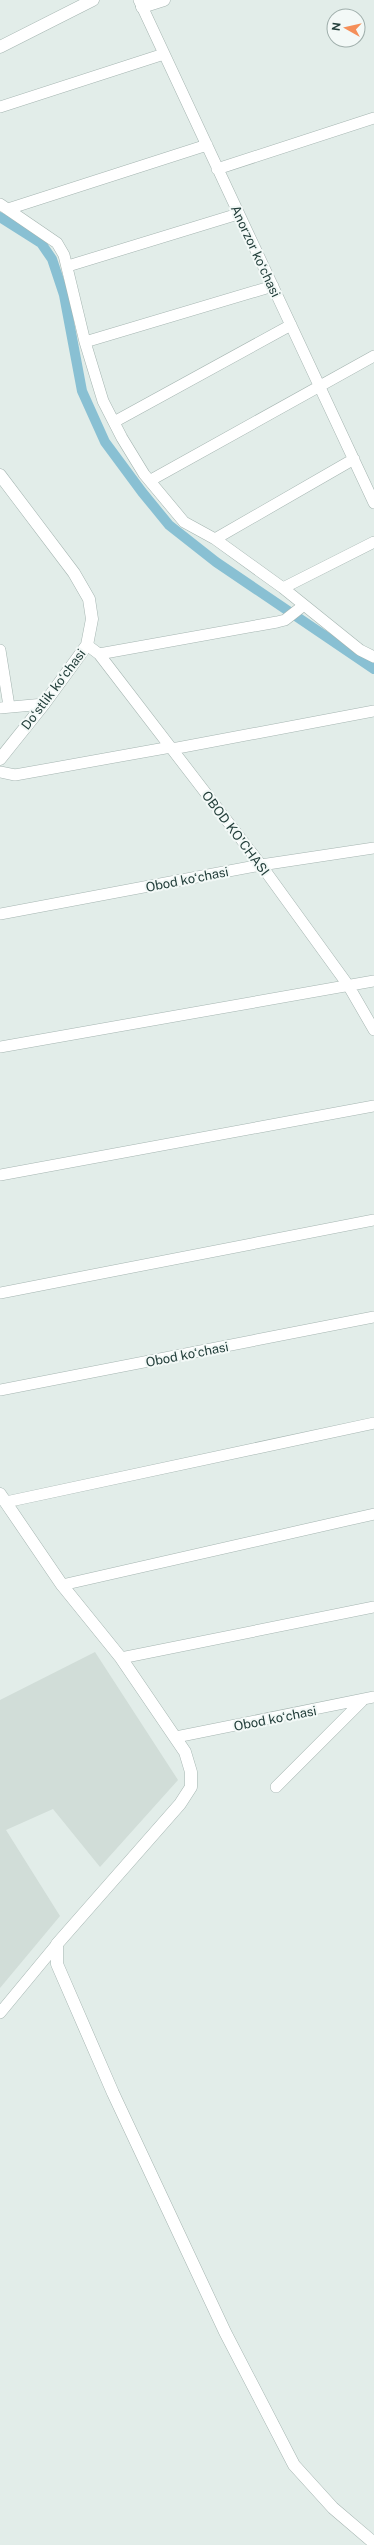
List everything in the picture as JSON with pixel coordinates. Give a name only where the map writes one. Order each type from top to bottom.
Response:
[{"type":"street","points":[[0,47],[78,3],[93,0]]},
{"type":"street","points":[[140,4],[164,0]]},
{"type":"street","name":"Anorzor koʻchasi","points":[[140,4],[374,503]]},
{"type":"street","points":[[0,107],[164,54]]},
{"type":"street","points":[[217,169],[374,118]]},
{"type":"street","points":[[4,206],[207,146]]},
{"type":"street","points":[[4,206],[57,243],[68,266],[85,342],[103,401],[140,468],[184,522],[215,540],[284,588],[360,650],[374,657]]},
{"type":"street","points":[[68,266],[238,214]]},
{"type":"street","points":[[85,342],[273,286]]},
{"type":"street","points":[[114,422],[291,325]]},
{"type":"street","points":[[151,480],[374,356]]},
{"type":"street","points":[[215,540],[354,459]]},
{"type":"street","name":"Doʻstlik koʻchasi","points":[[0,475],[74,573],[89,599],[92,619],[86,645],[44,704],[0,759]]},
{"type":"street","points":[[284,588],[374,542]]},
{"type":"street","points":[[99,654],[285,620],[304,605]]},
{"type":"street","name":"OBOD KO'CHASI","points":[[86,645],[99,654],[261,865],[348,985],[374,1030]]},
{"type":"street","points":[[0,650],[5,707],[44,704]]},
{"type":"street","points":[[0,772],[15,776],[374,711]]},
{"type":"street","name":"Obod koʻchasi","points":[[0,914],[261,865],[374,848]]},
{"type":"street","points":[[0,1047],[374,981]]},
{"type":"street","points":[[0,1175],[374,1106]]},
{"type":"street","points":[[0,1293],[374,1220]]},
{"type":"street","name":"Obod koʻchasi","points":[[0,1390],[374,1317]]},
{"type":"street","points":[[0,2013],[57,1944],[180,1804],[191,1787],[191,1772],[185,1752],[176,1737],[121,1658],[62,1585],[3,1498],[374,1423]]},
{"type":"street","points":[[62,1585],[374,1514]]},
{"type":"street","points":[[121,1658],[374,1606]]},
{"type":"street","points":[[276,1787],[370,1700]]},
{"type":"street","name":"Obod koʻchasi","points":[[176,1737],[370,1700]]},
{"type":"street","points":[[57,1944],[57,1964],[113,2093],[225,2332],[294,2465],[333,2508],[374,2543]]},
{"type":"shaded area","points":[[95,1652],[178,1780],[100,1867],[53,1809],[6,1830],[60,1916],[0,1988],[0,1700]]},
{"type":"waterway","points":[[0,217],[41,243],[52,259],[64,295],[82,391],[105,442],[142,492],[169,525],[216,562],[374,669]]}]
